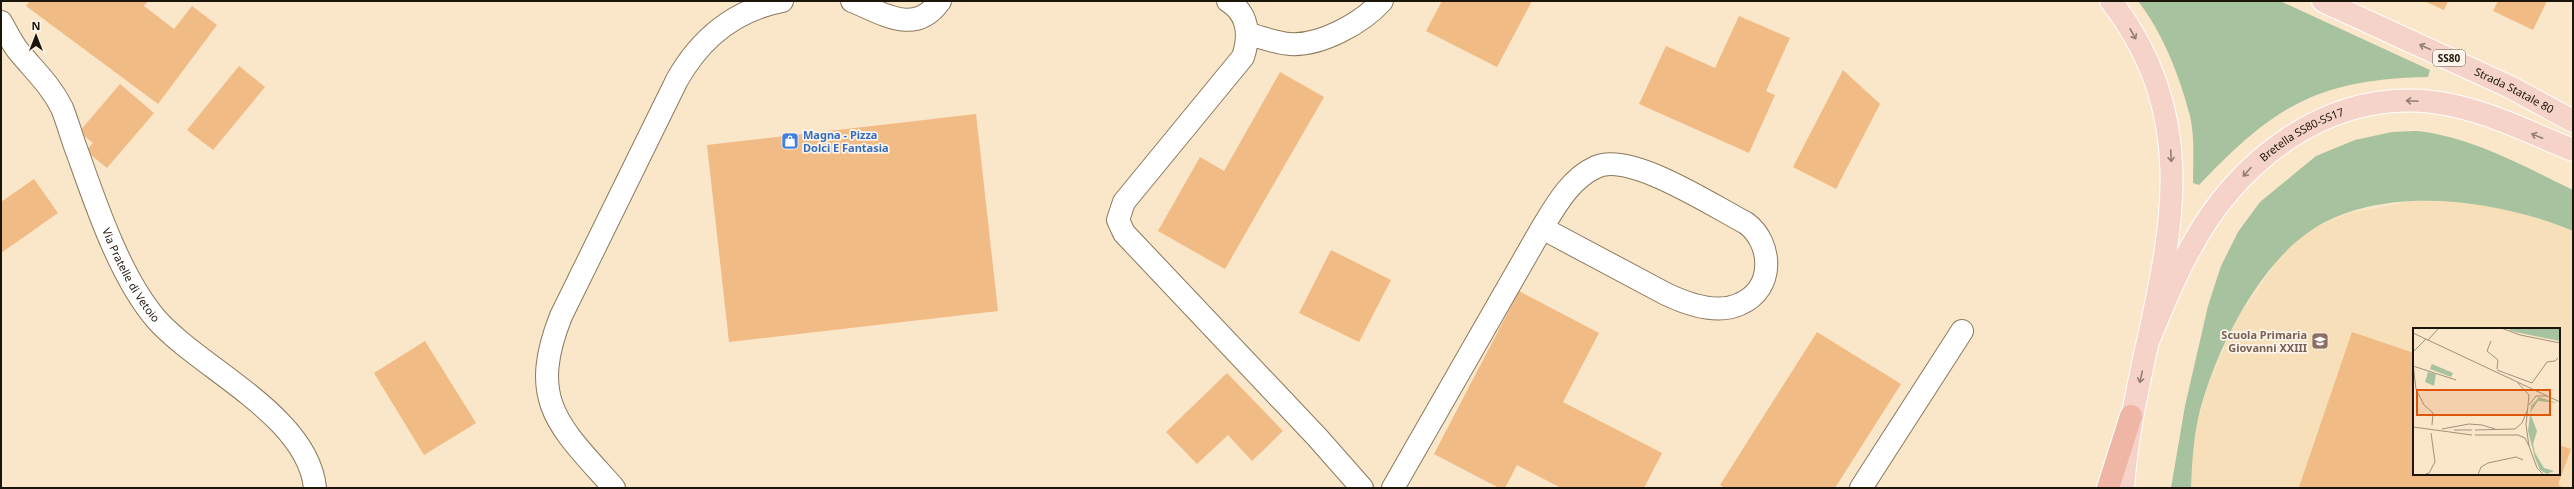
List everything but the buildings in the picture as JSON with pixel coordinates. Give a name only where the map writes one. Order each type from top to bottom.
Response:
[{"type":"highway","points":[[2108,488],[2131,416]]},
{"type":"main road","name":"Bretella SS80-SS17","points":[[2111,1],[2123,16],[2145,56],[2161,94],[2169,128],[2172,158],[2169,222],[2150,339],[2131,416],[2123,488]]},
{"type":"main road","name":"Strada Statale 80","points":[[2323,1],[2510,87],[2573,121]]},
{"type":"main road","name":"Bretella SS80-SS17","points":[[2150,339],[2189,250],[2208,219],[2258,160],[2281,141],[2310,124],[2338,112],[2367,104],[2402,100],[2434,102],[2468,109],[2573,150]]},
{"type":"street","points":[[614,488],[572,439],[549,399],[546,380],[551,345],[565,309],[677,80],[690,60],[716,31],[738,16],[750,10],[782,1]]},
{"type":"street","points":[[852,1],[886,15],[910,21],[926,16],[940,1]]},
{"type":"street","points":[[1228,1],[1240,12],[1248,34],[1243,58],[1124,202],[1118,220],[1124,233],[1312,432],[1362,488]]},
{"type":"street","points":[[1248,34],[1290,44],[1311,41],[1352,26],[1371,12],[1382,1]]},
{"type":"street","name":"Via Pratelle di Vetoio","points":[[1,22],[18,52],[48,83],[62,108],[110,237],[139,294],[156,319],[179,341],[256,401],[286,429],[305,455],[315,488]]},
{"type":"street","points":[[1393,488],[1542,228],[1563,195],[1582,176],[1601,164],[1626,164],[1645,170],[1746,223],[1758,233],[1763,242],[1766,250],[1766,267],[1754,293],[1741,304],[1724,308],[1706,307],[1685,302],[1666,294],[1542,228]]},
{"type":"street","points":[[1861,488],[1962,331]]},
{"type":"shaded area","name":"Scuola Primaria Giovanni XXIII","points":[[2415,201],[2448,201],[2481,204],[2519,212],[2573,231],[2573,488],[2191,488],[2192,456],[2198,420],[2208,385],[2235,322],[2277,261],[2306,233],[2349,213]]},
{"type":"green space","points":[[2138,1],[2280,1],[2430,70],[2428,77],[2389,79],[2356,84],[2326,91],[2300,102],[2275,117],[2250,136],[2199,185],[2193,183],[2192,124],[2181,86],[2163,41]]},
{"type":"green space","points":[[2421,131],[2464,141],[2501,155],[2573,190],[2573,231],[2543,220],[2509,211],[2474,204],[2437,201],[2401,202],[2367,207],[2334,218],[2306,234],[2287,250],[2269,270],[2238,318],[2213,370],[2198,419],[2192,462],[2191,488],[2171,488],[2185,406],[2208,306],[2221,266],[2238,232],[2260,202],[2316,156],[2355,140],[2392,132]]},
{"type":"place","name":"Magna - Pizza Dolci E Fantasia","points":[[790,141]]},
{"type":"place","name":"Scuola Primaria Giovanni XXIII","points":[[2320,341]]}]
